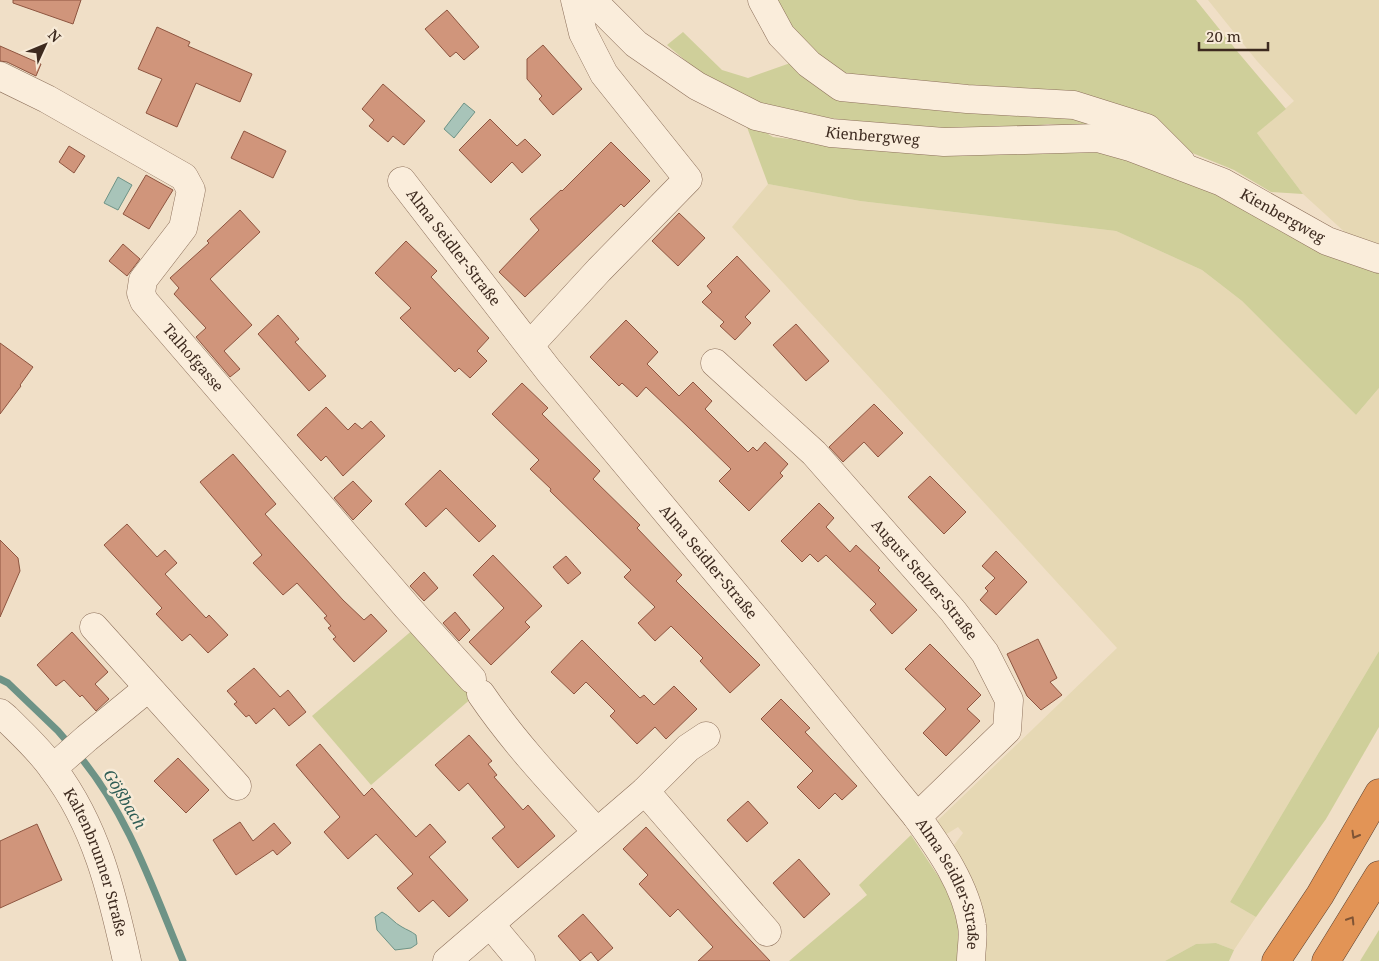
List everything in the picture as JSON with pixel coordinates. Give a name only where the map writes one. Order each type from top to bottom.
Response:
[{"type":"highway","points":[[1276,961],[1320,895],[1379,793]]},
{"type":"highway","points":[[1326,961],[1379,875]]},
{"type":"street","points":[[530,345],[599,270],[688,179],[604,74],[583,33],[575,0]]},
{"type":"street","name":"Kienbergweg","points":[[592,0],[636,44],[697,86],[756,116],[831,133],[944,142],[1098,138],[1130,147],[1222,182],[1327,241],[1379,259]]},
{"type":"street","name":"Kienbergweg","points":[[762,0],[781,35],[809,64],[841,87],[967,99],[1074,106],[1148,128],[1187,169]]},
{"type":"street","name":"Talhofgasse","points":[[0,76],[47,98],[184,177],[191,190],[183,228],[143,280],[141,293],[144,301],[477,687],[496,715],[536,764],[597,832]]},
{"type":"street","name":"Alma Seidler-Straße","points":[[402,181],[555,379],[748,610],[939,846],[965,897],[973,928],[971,961]]},
{"type":"street","name":"August Stelzer-Straße","points":[[716,363],[814,453],[953,611],[985,654],[1009,700],[1007,730],[917,817]]},
{"type":"street","points":[[94,627],[237,786]]},
{"type":"street","points":[[58,764],[148,688]]},
{"type":"street","name":"Kaltenbrunner Straße","points":[[0,713],[58,764],[96,847],[116,911],[127,961]]},
{"type":"street","points":[[447,961],[645,791],[688,748],[706,736]]},
{"type":"street","points":[[645,791],[767,932]]},
{"type":"street","points":[[490,924],[521,961]]},
{"type":"shaded area","points":[[1208,0],[1379,0],[1379,253],[1360,246],[1303,194],[1257,133],[1294,101],[1257,61]]},
{"type":"shaded area","points":[[464,103],[475,112],[454,138],[444,129]]},
{"type":"shaded area","points":[[118,177],[132,185],[118,210],[104,203]]},
{"type":"shaded area","points":[[768,184],[860,201],[1116,231],[1202,270],[1242,301],[1356,415],[1379,388],[1379,651],[1230,902],[1256,917],[1234,950],[1216,943],[1196,944],[1165,961],[979,961],[951,849],[963,833],[958,827],[942,837],[934,824],[1117,648],[732,227]]},
{"type":"shaded area","points":[[382,912],[416,935],[417,944],[411,948],[395,950],[377,930],[375,917]]},
{"type":"green space","points":[[770,0],[1196,0],[1286,109],[1257,133],[1303,194],[1271,192],[1234,170],[1185,150],[1091,126],[1048,124],[990,132],[936,133],[810,115],[757,102],[715,81],[693,67],[667,45],[683,32],[722,70],[748,78],[813,55]]},
{"type":"green space","points":[[744,119],[773,137],[825,143],[1010,153],[1098,152],[1164,171],[1235,199],[1323,248],[1379,273],[1379,388],[1356,415],[1242,301],[1202,270],[1116,231],[860,201],[768,184]]},
{"type":"green space","points":[[415,628],[473,697],[371,785],[312,716]]},
{"type":"green space","points":[[1379,651],[1379,727],[1326,819],[1256,917],[1230,902]]},
{"type":"green space","points":[[911,835],[948,891],[963,943],[958,961],[789,961],[867,895],[859,885]]},
{"type":"green space","points":[[1379,930],[1379,961],[1360,961]]},
{"type":"green space","points":[[1216,943],[1234,950],[1229,961],[1165,961],[1196,944]]},
{"type":"building","points":[[13,0],[81,0],[73,24],[13,3]]},
{"type":"building","points":[[447,10],[479,47],[464,60],[456,52],[450,57],[425,29]]},
{"type":"building","points":[[157,27],[190,42],[188,46],[252,74],[240,102],[196,83],[177,127],[146,113],[162,79],[138,69]]},
{"type":"building","points":[[543,45],[582,89],[553,115],[539,99],[542,96],[527,79],[527,59]]},
{"type":"building","points":[[0,46],[41,64],[36,76],[7,62],[0,61]]},
{"type":"building","points":[[383,84],[425,121],[404,145],[393,136],[388,142],[369,126],[374,120],[362,109]]},
{"type":"building","points":[[490,119],[517,146],[525,139],[541,155],[522,173],[512,162],[491,183],[459,150]]},
{"type":"building","points":[[244,131],[286,151],[273,178],[231,158]]},
{"type":"building","points":[[611,142],[650,181],[624,207],[621,204],[525,297],[499,272],[539,230],[530,219],[562,191]]},
{"type":"building","points":[[69,146],[85,156],[74,173],[59,162]]},
{"type":"building","points":[[146,175],[173,190],[149,229],[123,214]]},
{"type":"building","points":[[240,210],[260,232],[210,279],[252,325],[224,351],[240,369],[230,377],[196,337],[206,328],[174,294],[179,288],[170,278],[209,243],[207,241]]},
{"type":"building","points":[[679,213],[705,238],[678,266],[652,241]]},
{"type":"building","points":[[406,241],[437,271],[431,277],[489,338],[477,351],[487,361],[470,378],[459,368],[455,372],[400,318],[411,308],[375,273]]},
{"type":"building","points":[[123,244],[140,259],[127,276],[109,261]]},
{"type":"building","points":[[737,256],[770,291],[745,317],[751,323],[735,340],[720,326],[724,322],[702,302],[712,292],[707,286]]},
{"type":"building","points":[[278,315],[299,339],[295,342],[326,376],[309,391],[258,334]]},
{"type":"building","points":[[626,320],[658,352],[647,364],[679,396],[693,382],[712,401],[705,409],[748,452],[753,447],[757,451],[765,442],[788,464],[780,473],[783,476],[749,511],[719,481],[731,469],[689,428],[646,387],[637,397],[622,383],[619,386],[590,357]]},
{"type":"building","points":[[796,324],[829,361],[806,381],[773,345]]},
{"type":"building","points":[[0,343],[33,367],[0,414]]},
{"type":"building","points":[[522,383],[548,408],[542,414],[600,471],[593,479],[640,525],[637,528],[682,575],[676,581],[760,665],[730,693],[700,661],[703,658],[671,626],[655,641],[638,623],[655,607],[624,577],[631,570],[530,469],[539,460],[492,414]]},
{"type":"building","points":[[874,404],[903,433],[878,457],[864,442],[843,462],[829,447]]},
{"type":"building","points":[[326,407],[348,430],[355,423],[362,429],[371,421],[385,436],[343,476],[326,456],[321,461],[297,435]]},
{"type":"building","points":[[233,454],[276,504],[265,514],[343,600],[364,620],[371,614],[387,631],[354,662],[333,639],[336,637],[328,628],[331,626],[324,618],[327,616],[297,583],[283,595],[253,563],[262,555],[200,482]]},
{"type":"building","points":[[440,470],[496,526],[479,542],[446,508],[426,527],[405,504]]},
{"type":"building","points":[[930,476],[966,512],[944,534],[908,497]]},
{"type":"building","points":[[353,481],[372,501],[353,520],[334,498]]},
{"type":"building","points":[[819,503],[834,518],[826,527],[850,552],[856,545],[880,568],[878,570],[917,610],[892,634],[870,610],[876,604],[826,555],[818,562],[810,554],[802,562],[781,541]]},
{"type":"building","points":[[127,524],[157,557],[165,550],[177,563],[165,574],[206,618],[209,615],[228,635],[208,653],[190,634],[182,641],[156,614],[162,608],[104,545]]},
{"type":"building","points":[[0,540],[18,558],[20,571],[0,617]]},
{"type":"building","points":[[996,551],[1027,582],[996,615],[980,600],[988,591],[985,588],[995,578],[982,566]]},
{"type":"building","points":[[493,555],[542,606],[525,622],[530,627],[491,665],[469,642],[504,608],[473,575]]},
{"type":"building","points":[[566,556],[581,573],[568,584],[553,567]]},
{"type":"building","points":[[424,572],[438,588],[424,601],[410,586]]},
{"type":"building","points":[[455,612],[470,630],[459,641],[443,623]]},
{"type":"building","points":[[72,632],[108,672],[95,684],[109,699],[96,711],[82,695],[80,697],[64,680],[56,686],[37,665]]},
{"type":"building","points":[[1038,639],[1057,678],[1050,682],[1062,695],[1041,710],[1027,696],[1007,654]]},
{"type":"building","points":[[582,640],[640,698],[644,695],[654,705],[674,686],[697,709],[666,739],[655,727],[637,744],[610,716],[615,711],[586,682],[574,694],[551,672]]},
{"type":"building","points":[[930,644],[981,695],[967,709],[980,721],[946,756],[923,733],[946,709],[905,669]]},
{"type":"building","points":[[254,668],[280,697],[288,690],[306,712],[289,726],[274,708],[256,724],[249,715],[246,717],[234,704],[237,702],[227,691]]},
{"type":"building","points":[[781,699],[810,728],[805,732],[857,786],[842,800],[835,793],[819,809],[797,787],[813,771],[761,719]]},
{"type":"building","points":[[469,735],[492,761],[488,764],[497,775],[494,777],[523,810],[528,805],[555,836],[518,868],[492,838],[505,827],[468,783],[459,791],[435,765]]},
{"type":"building","points":[[320,744],[364,796],[372,788],[416,837],[430,824],[446,842],[429,857],[468,900],[449,917],[433,900],[419,912],[397,888],[413,874],[376,834],[348,859],[324,832],[340,817],[296,765]]},
{"type":"building","points":[[178,758],[209,790],[186,813],[154,781]]},
{"type":"building","points":[[748,801],[768,823],[747,842],[727,820]]},
{"type":"building","points":[[240,822],[253,841],[274,823],[291,843],[277,855],[273,850],[236,875],[213,840]]},
{"type":"building","points":[[37,824],[62,880],[0,908],[0,841]]},
{"type":"building","points":[[646,827],[770,961],[698,961],[713,947],[678,909],[670,917],[639,884],[648,875],[623,849]]},
{"type":"building","points":[[799,859],[830,894],[804,918],[773,883]]},
{"type":"building","points":[[583,914],[613,948],[598,961],[591,952],[580,961],[558,936]]},
{"type":"waterway","name":"Gößbach","points":[[0,679],[8,683],[70,745]]},
{"type":"waterway","name":"Gößbach","points":[[77,753],[95,776],[125,826],[150,879],[183,961]]}]
